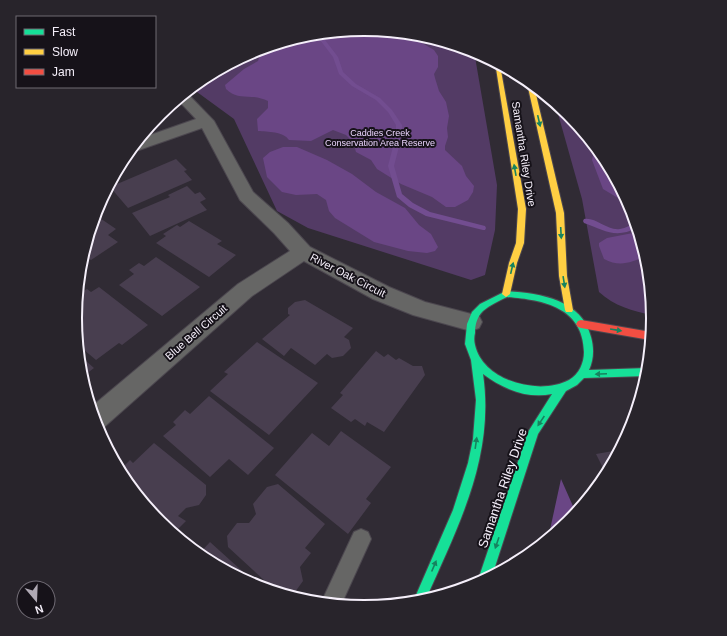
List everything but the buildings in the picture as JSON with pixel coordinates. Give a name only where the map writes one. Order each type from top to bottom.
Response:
[{"type":"main road","name":"Samantha Riley Drive","points":[[498,71],[522,209],[520,243],[513,263],[506,294]]},
{"type":"main road","name":"Samantha Riley Drive","points":[[532,92],[560,213],[563,276],[569,310]]},
{"type":"main road","points":[[506,294],[526,295],[544,299],[569,310],[581,324],[588,340],[590,352],[588,364],[582,374],[574,382],[562,388],[544,392],[524,390],[504,383],[488,372],[476,359],[470,346],[469,333],[471,322],[479,309],[492,300],[506,294]]},
{"type":"main road","points":[[581,324],[645,335]]},
{"type":"main road","points":[[422,594],[467,484],[474,461],[481,413],[476,359]]},
{"type":"main road","points":[[582,374],[640,372]]},
{"type":"main road","name":"Samantha Riley Drive","points":[[487,572],[533,432],[562,388]]},
{"type":"street","name":"River Oak Circuit","points":[[186,99],[206,121],[246,196],[281,228],[303,252],[388,295],[421,309],[471,322]]},
{"type":"street","points":[[143,143],[206,121]]},
{"type":"street","name":"Blue Bell Circuit","points":[[99,416],[245,290],[303,252]]},
{"type":"lane","points":[[334,598],[361,539]]},
{"type":"green space","name":"Caddies Creek Conservation Area Reserve","points":[[364,36],[400,38],[419,41],[475,59],[497,185],[495,230],[485,275],[471,280],[308,228],[277,211],[234,119],[196,91],[223,74],[256,57],[308,41],[327,38]]},
{"type":"green space","points":[[327,38],[400,38],[415,40],[434,50],[438,56],[438,67],[434,74],[439,91],[446,102],[449,116],[447,128],[448,137],[445,150],[462,166],[466,176],[474,186],[473,192],[468,200],[455,207],[446,207],[432,197],[401,184],[377,169],[371,160],[356,152],[353,142],[346,135],[333,130],[311,141],[289,140],[279,133],[258,131],[257,119],[268,108],[268,101],[256,97],[235,95],[226,89],[225,85],[244,69],[258,61],[260,56],[273,51],[308,41]]},
{"type":"green space","points":[[558,115],[576,132],[598,161],[608,177],[624,210],[631,227],[640,263],[646,314],[631,310],[617,304],[599,292],[582,199]]},
{"type":"green space","points":[[283,147],[297,147],[327,160],[352,174],[376,192],[405,208],[419,225],[431,234],[438,247],[435,251],[427,253],[408,251],[374,242],[335,218],[329,211],[326,200],[317,194],[296,195],[282,192],[267,177],[263,158],[270,152]]},
{"type":"green space","points":[[593,154],[608,177],[618,198],[603,189],[592,160]]},
{"type":"green space","points":[[633,233],[639,259],[625,263],[615,263],[604,259],[599,243],[607,238]]},
{"type":"green space","points":[[561,479],[573,507],[550,529]]},
{"type":"waterway","points":[[322,39],[335,57],[341,73],[354,85],[378,99],[390,111],[399,125],[399,135],[391,166],[399,195],[411,205],[428,214],[483,228]]},
{"type":"waterway","points":[[586,221],[604,229],[616,231],[622,231],[631,227]]},
{"type":"traffic: fast","points":[[506,294],[530,296],[553,302],[575,315],[586,333],[588,355],[582,375],[574,382],[561,388],[546,391],[530,391],[514,387],[499,380],[486,371],[476,360],[470,346],[470,330],[472,320],[475,314],[492,300],[506,294]]},
{"type":"traffic: fast","points":[[423,594],[449,534],[467,487],[474,463],[481,414],[476,359]]},
{"type":"traffic: fast","points":[[582,374],[640,372]]},
{"type":"traffic: fast","points":[[487,572],[533,432],[562,388]]},
{"type":"traffic: slow","points":[[498,71],[522,209],[520,243],[513,263],[506,294]]},
{"type":"traffic: slow","points":[[532,92],[560,213],[563,276],[569,310]]},
{"type":"traffic: jam","points":[[581,324],[645,335]]}]
